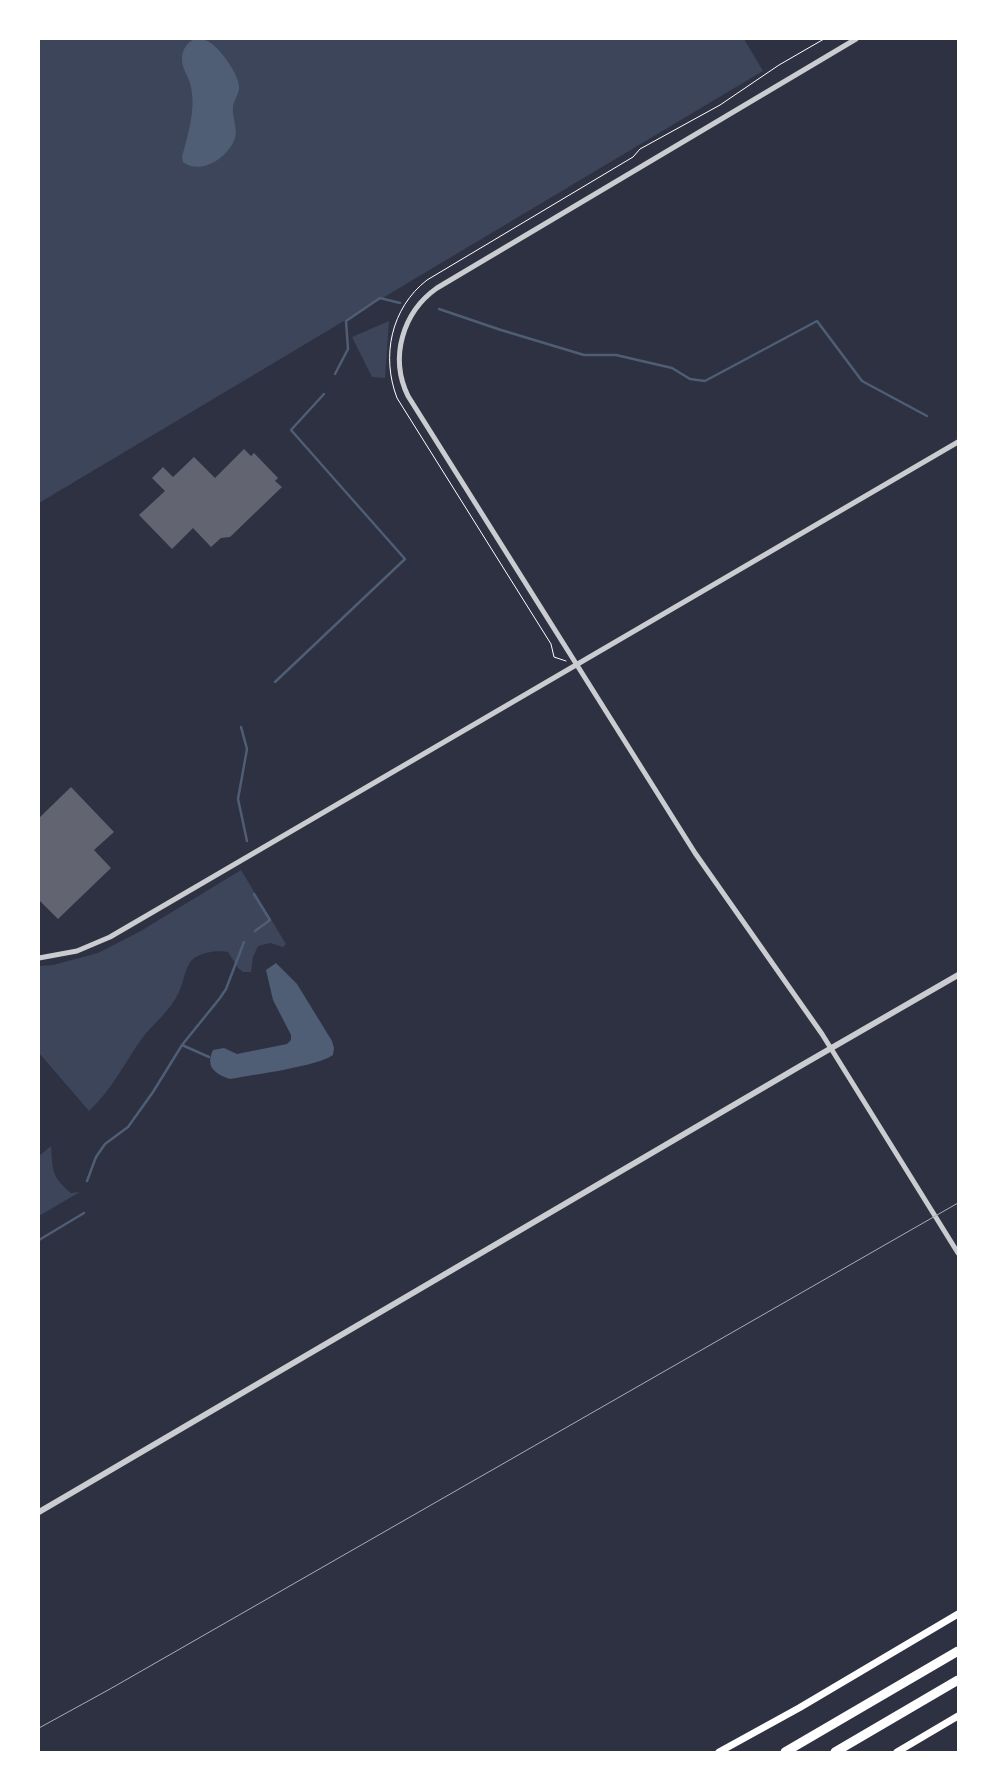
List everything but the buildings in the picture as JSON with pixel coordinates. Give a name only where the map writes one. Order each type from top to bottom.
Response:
[{"type":"highway","points":[[785,1752],[958,1651]]},
{"type":"highway","points":[[836,1752],[958,1680]]},
{"type":"main road","points":[[718,1752],[799,1708],[958,1614]]},
{"type":"main road","points":[[897,1752],[958,1716]]},
{"type":"street","points":[[856,39],[432,291],[416,308],[408,322],[401,341],[399,362],[403,384],[412,402],[700,862],[830,1049],[958,1254]]},
{"type":"street","points":[[39,958],[78,951],[110,937],[958,442]]},
{"type":"street","points":[[39,1512],[958,975]]},
{"type":"path","points":[[556,658],[554,657],[551,644],[397,398],[389,363],[390,342],[397,318],[410,296],[428,280],[633,157],[640,148],[720,105],[778,65],[824,39]]},
{"type":"shaded area","points":[[39,39],[744,39],[763,71],[39,503]]},
{"type":"shaded area","points":[[195,39],[207,41],[218,50],[228,61],[239,86],[233,105],[236,135],[232,145],[221,158],[206,166],[198,167],[190,166],[183,162],[182,157],[191,122],[193,104],[191,87],[182,57],[186,46]]},
{"type":"shaded area","points":[[389,321],[385,378],[372,377],[352,337]]},
{"type":"shaded area","points":[[241,870],[286,944],[283,947],[270,943],[258,946],[253,957],[251,972],[243,972],[238,968],[228,952],[209,952],[192,960],[187,967],[179,992],[172,1005],[143,1037],[111,1085],[89,1111],[39,1053],[39,966],[53,965],[98,953],[139,932]]},
{"type":"shaded area","points":[[276,963],[297,984],[332,1041],[333,1055],[314,1063],[284,1070],[230,1079],[225,1077],[216,1072],[211,1065],[210,1061],[213,1050],[224,1048],[237,1054],[287,1044],[291,1040],[291,1035],[273,1000],[266,970]]},
{"type":"shaded area","points":[[51,1146],[56,1177],[71,1193],[80,1192],[39,1216],[39,1156]]},
{"type":"waterway","points":[[335,374],[348,349],[346,321],[380,298],[400,303]]},
{"type":"waterway","points":[[439,309],[584,355],[616,355],[672,368],[690,379],[705,381],[817,321],[862,381],[927,416]]},
{"type":"waterway","points":[[275,682],[405,559],[291,430],[324,394]]},
{"type":"waterway","points":[[241,727],[247,749],[238,799],[247,841]]},
{"type":"waterway","points":[[254,894],[270,920],[255,931]]},
{"type":"waterway","points":[[87,1181],[96,1157],[105,1144],[128,1127],[153,1092],[182,1045],[226,989],[244,942]]},
{"type":"waterway","points":[[182,1045],[209,1057]]},
{"type":"waterway","points":[[39,1240],[84,1213]]},
{"type":"tram line","points":[[39,1728],[958,1203]]}]
